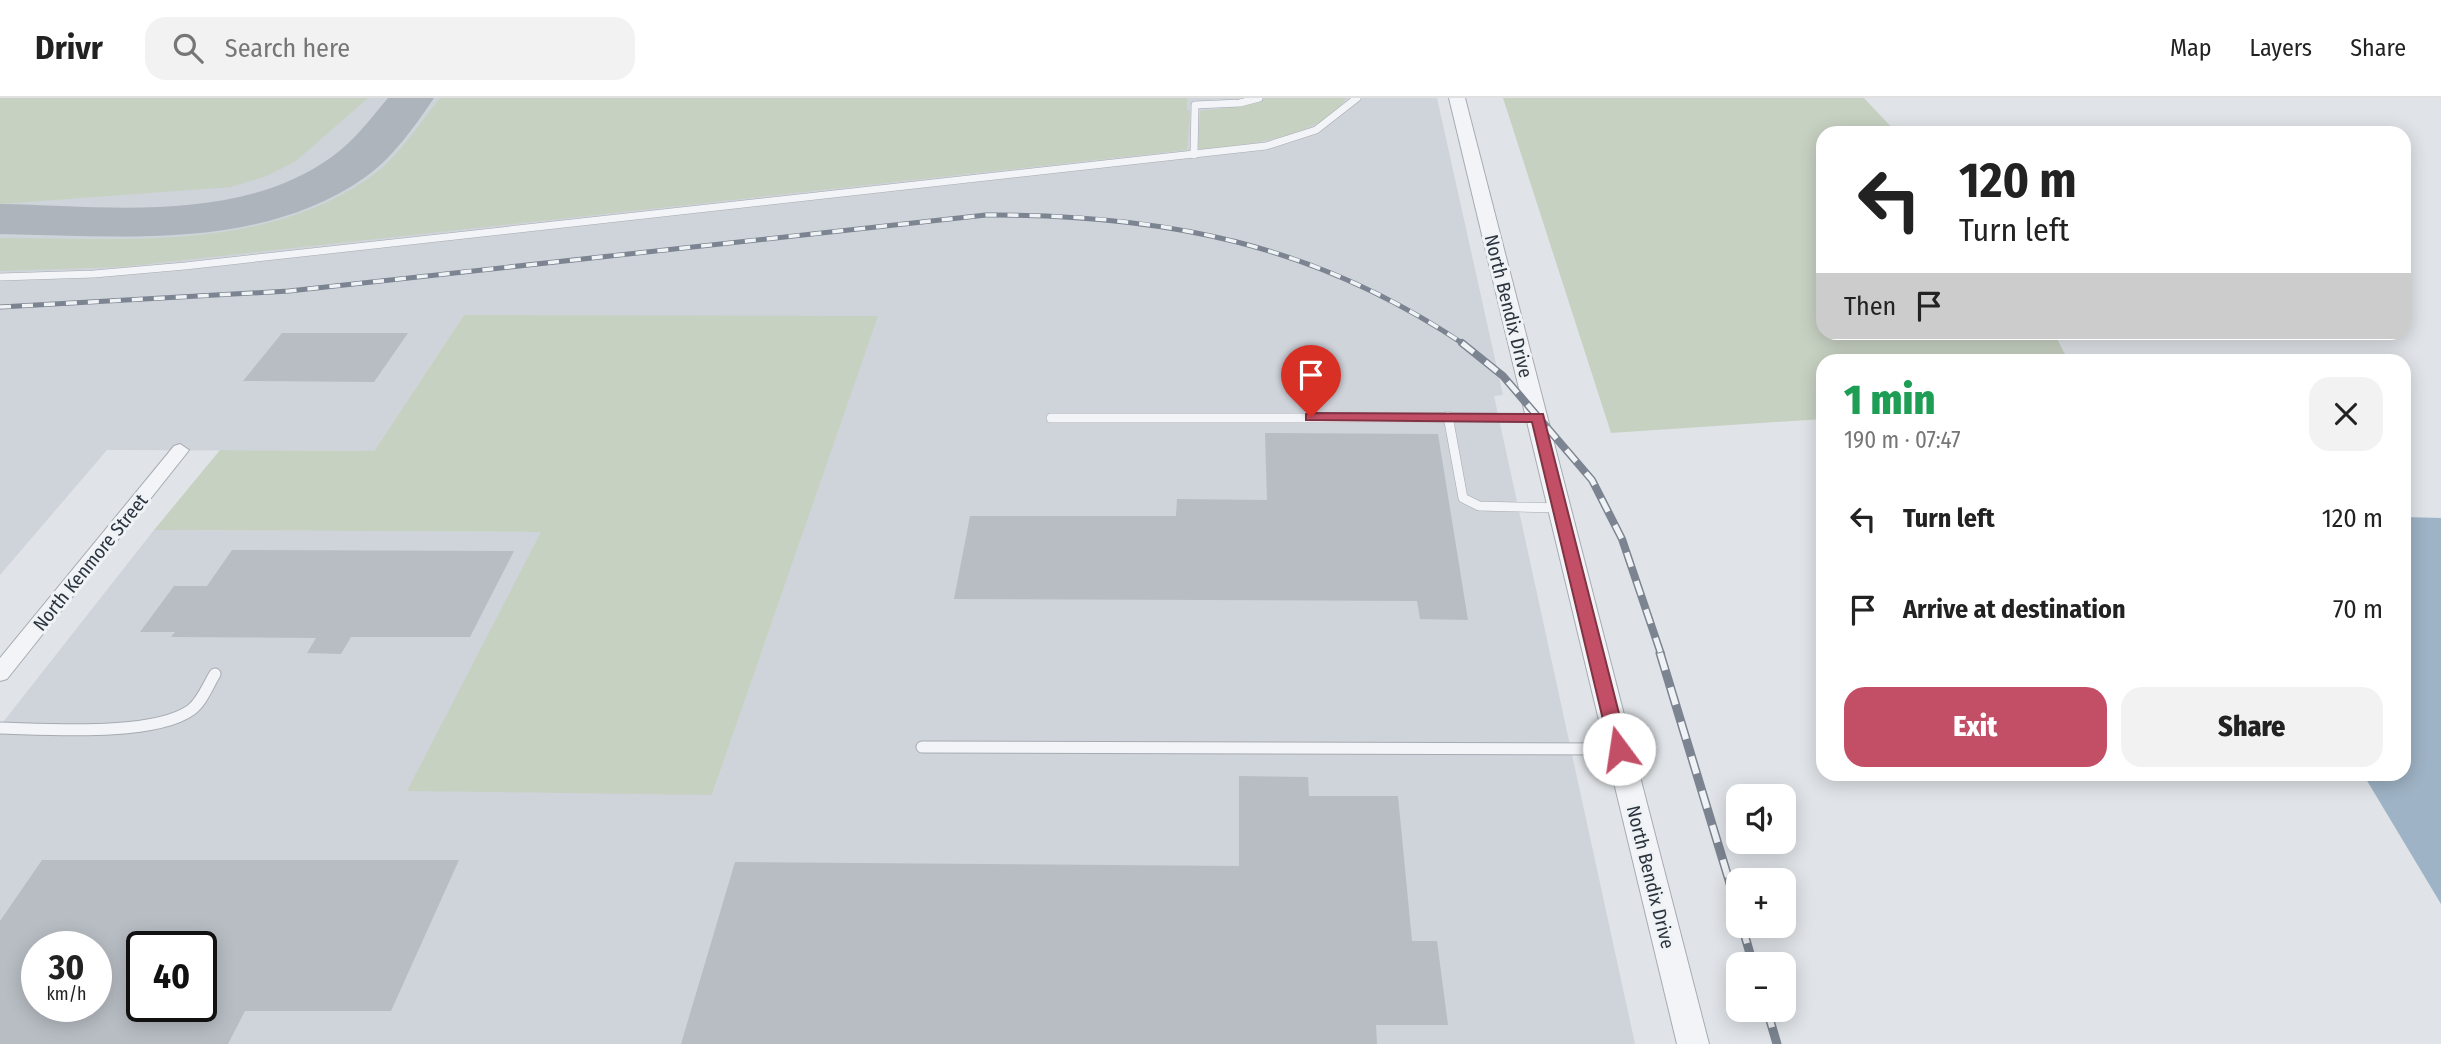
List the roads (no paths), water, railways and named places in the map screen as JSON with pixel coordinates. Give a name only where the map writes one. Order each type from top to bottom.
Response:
[{"type":"street","name":"North Bendix Drive","points":[[1457,98],[1692,1044]]},
{"type":"street","name":"North Kenmore Street","points":[[0,673],[180,450]]},
{"type":"lane","points":[[1194,155],[1195,105],[1240,103],[1259,98]]},
{"type":"lane","points":[[0,277],[94,274],[185,266],[1266,146],[1302,136],[1335,121],[1357,98]]},
{"type":"lane","points":[[1448,416],[1463,498],[1479,506],[1559,508]]},
{"type":"lane","points":[[1051,418],[1538,418]]},
{"type":"lane","points":[[0,728],[105,728],[172,719],[192,709],[215,674]]},
{"type":"lane","points":[[922,747],[1619,749]]},
{"type":"water","points":[[2411,517],[2441,518],[2441,904],[2367,781],[2411,781]]},
{"type":"railway","points":[[0,307],[289,291],[986,215],[1052,216],[1176,229],[1236,242],[1294,259],[1352,282],[1409,310],[1463,344]]},
{"type":"railway","points":[[1463,344],[1503,376],[1592,480],[1622,539],[1661,654]]},
{"type":"railway","points":[[1660,653],[1726,870]]},
{"type":"railway","points":[[1745,938],[1750,952]]},
{"type":"railway","points":[[1771,1022],[1777,1044]]}]
